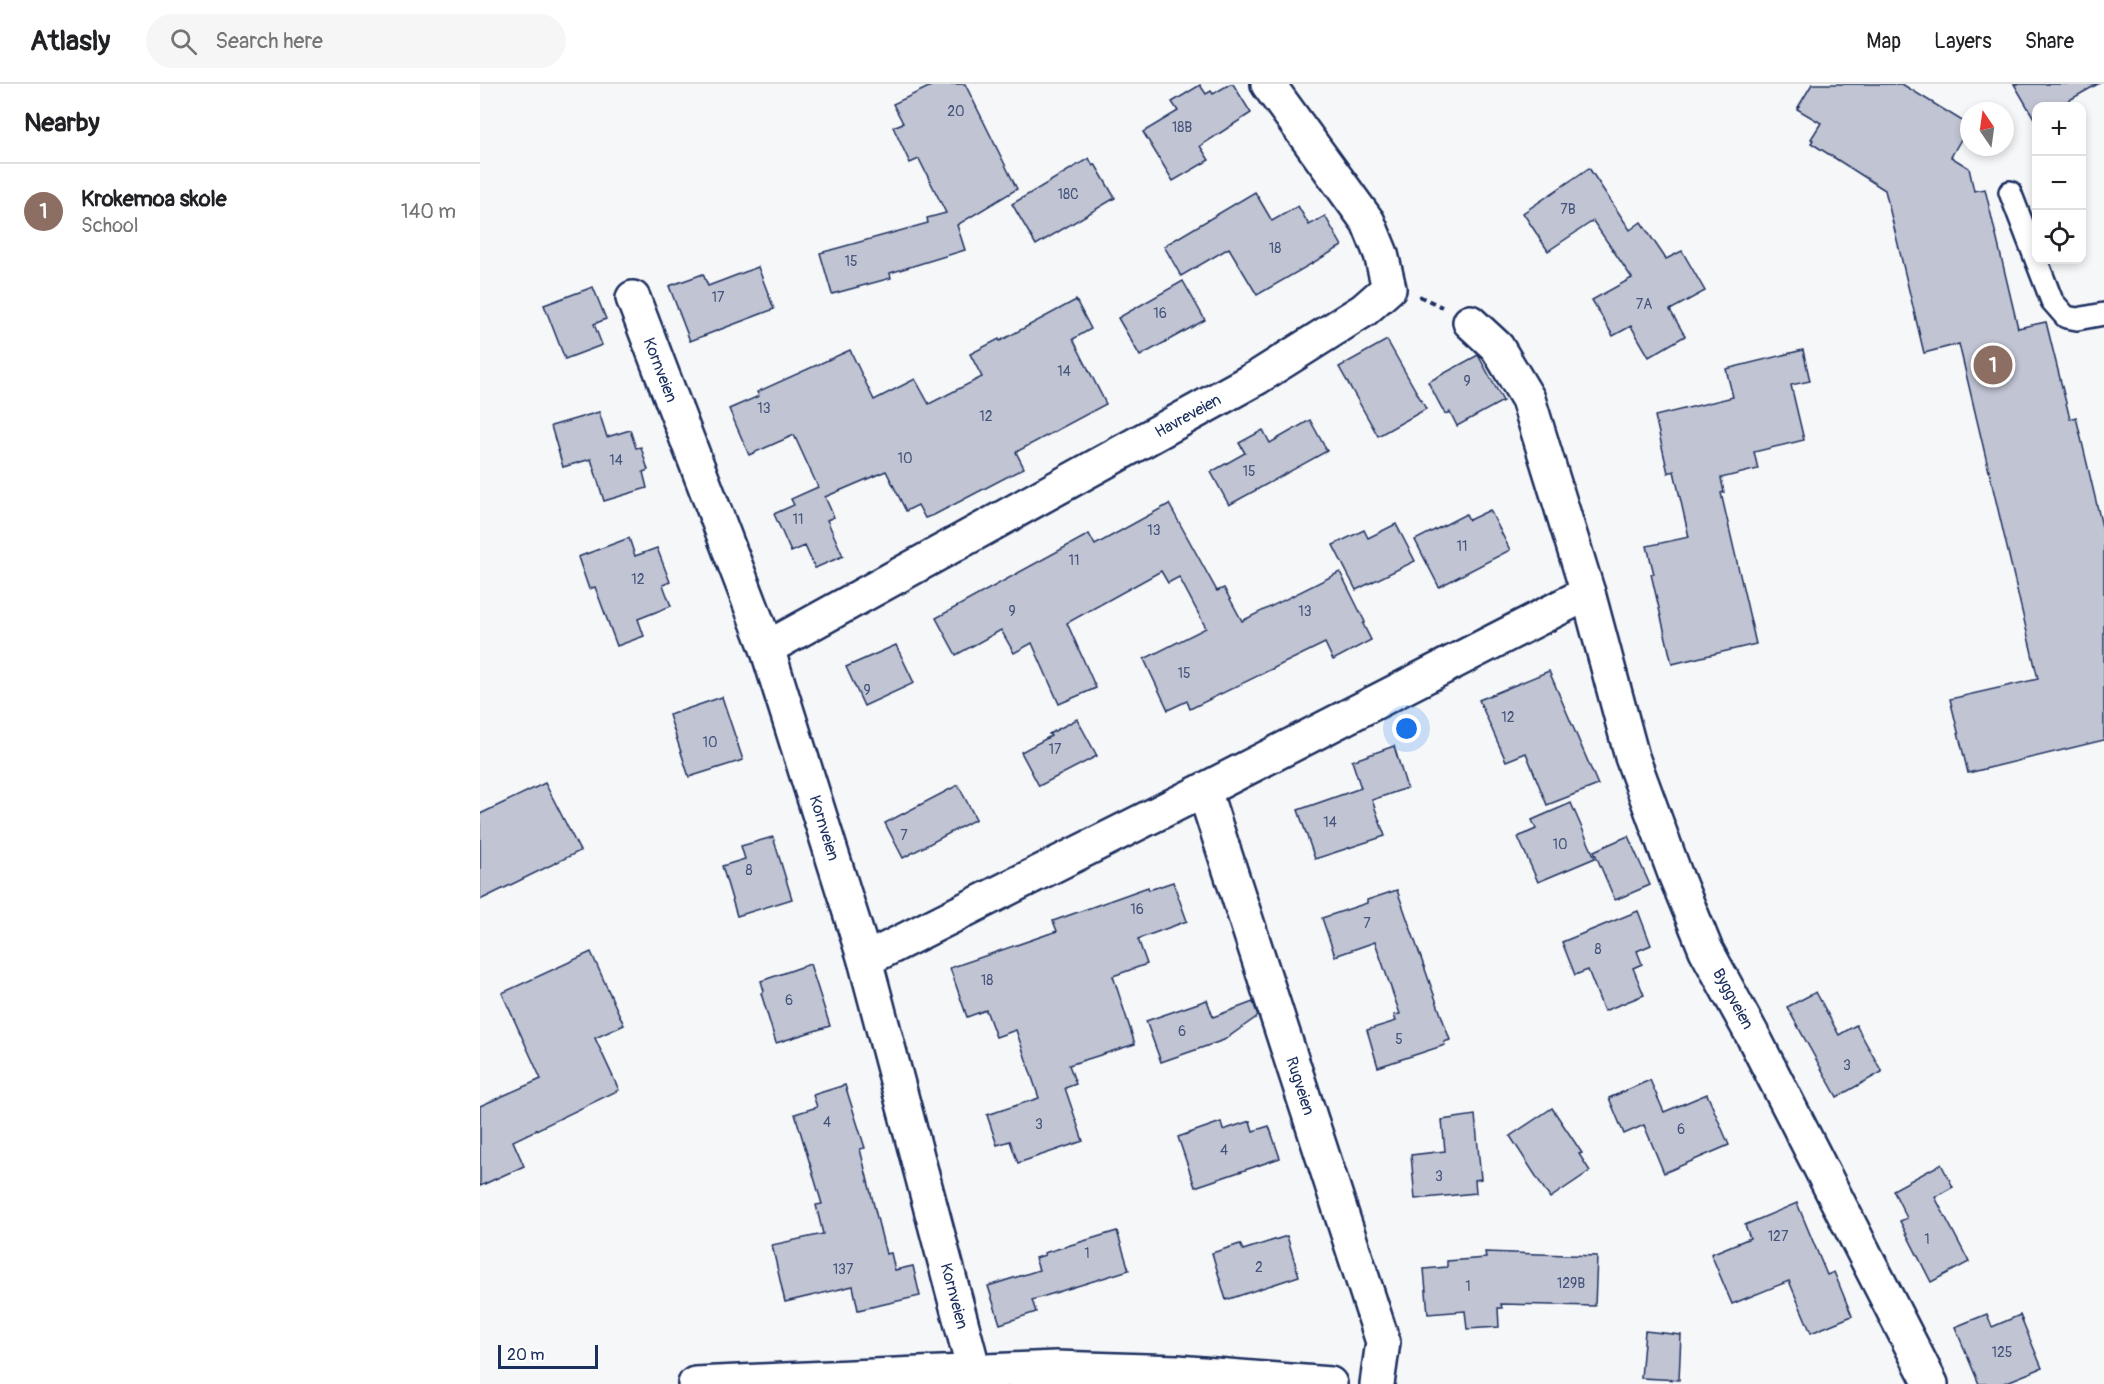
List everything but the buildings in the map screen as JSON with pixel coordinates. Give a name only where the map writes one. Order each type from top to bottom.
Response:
[{"type":"street","points":[[1268,84],[1368,222],[1389,288]]},
{"type":"street","name":"Havreveien","points":[[767,648],[1258,377],[1364,310],[1389,288]]},
{"type":"street","name":"Kornveien","points":[[633,298],[767,648],[865,960],[974,1371]]},
{"type":"street","name":"Byggveien","points":[[1470,322],[1497,347],[1528,399],[1588,593],[1632,757],[1706,950],[1754,1038],[1931,1384]]},
{"type":"street","points":[[865,960],[1204,790],[1588,593]]},
{"type":"street","name":"Rugveien","points":[[1204,790],[1383,1342],[1377,1384]]},
{"type":"street","points":[[694,1384],[1056,1368],[1178,1372],[1330,1384]]},
{"type":"lane","points":[[2010,192],[2052,302],[2066,317],[2077,319],[2104,314]]},
{"type":"path","points":[[1389,288],[1424,297],[1470,322]]},
{"type":"place","name":"Krokemoa skole","points":[[1993,365]]}]
